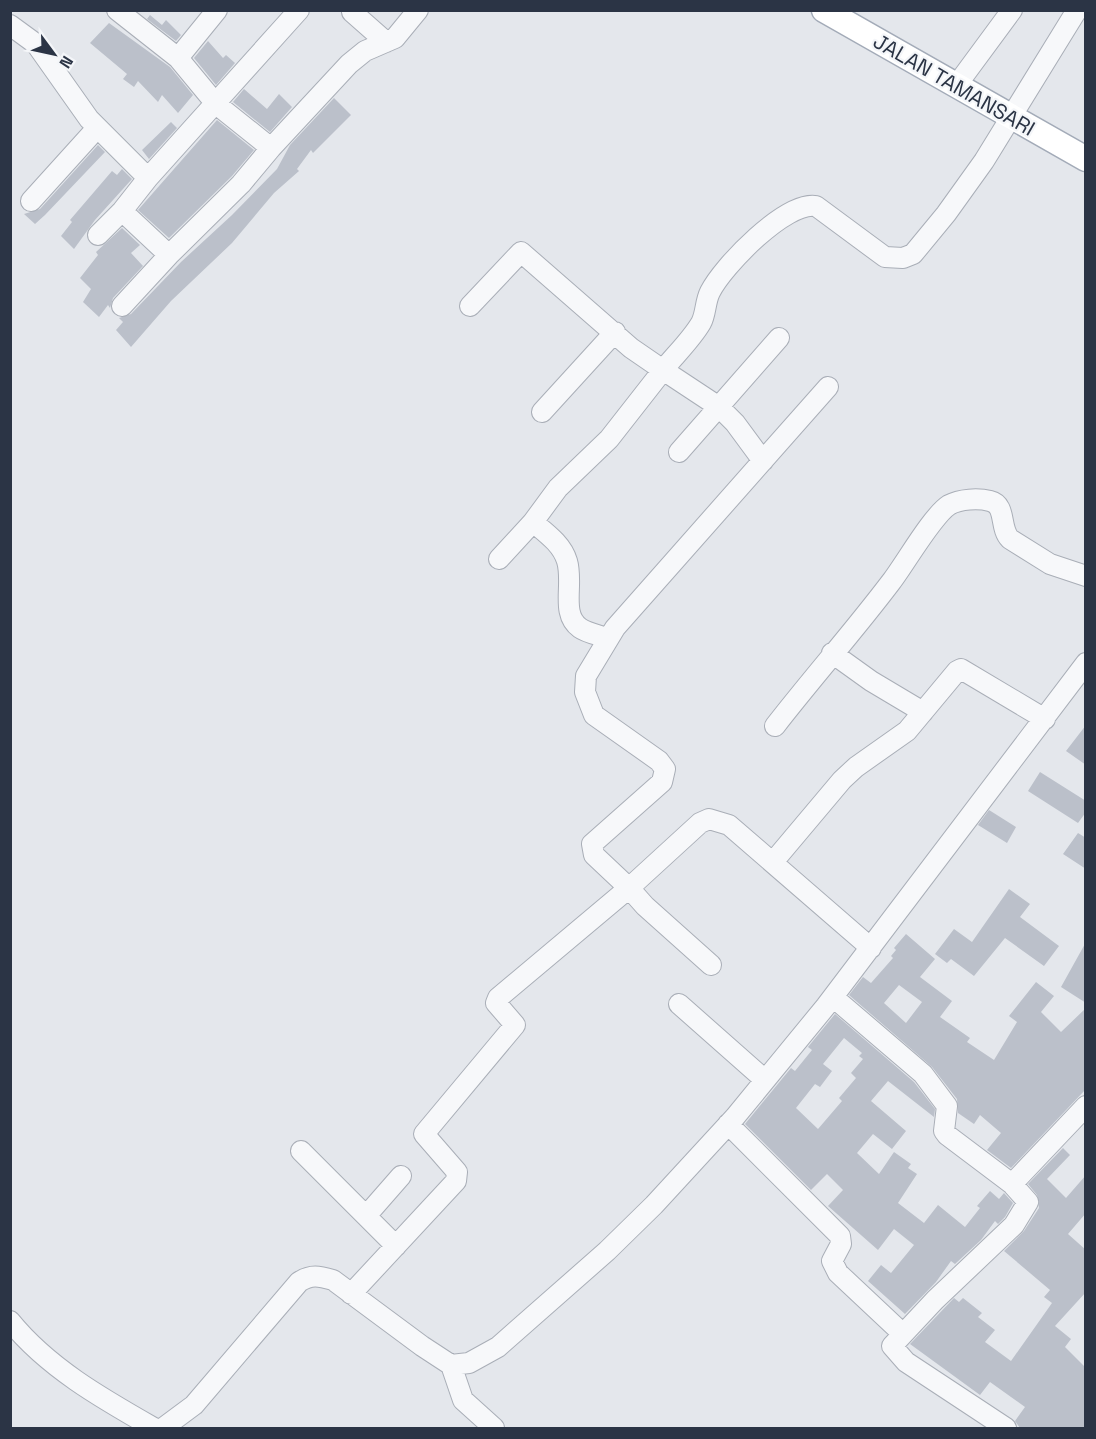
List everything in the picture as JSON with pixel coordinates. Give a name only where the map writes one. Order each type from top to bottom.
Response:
[{"type":"main road","name":"JALAN TAMANSARI","points":[[824,10],[1086,159]]},
{"type":"street","points":[[117,10],[178,58],[216,104],[271,148]]},
{"type":"street","points":[[178,58],[217,10]]},
{"type":"street","points":[[122,306],[169,255],[241,184],[349,64],[365,51],[395,38],[418,10]]},
{"type":"street","points":[[956,86],[1012,10]]},
{"type":"street","points":[[98,235],[122,211],[148,178],[299,11]]},
{"type":"street","points":[[352,11],[386,42]]},
{"type":"street","points":[[499,559],[533,522],[558,488],[609,439],[702,322],[710,293],[727,267],[760,235],[800,206],[816,206],[885,256],[903,258],[913,254],[978,170],[1009,116],[1077,11],[1086,13]]},
{"type":"street","points":[[10,25],[36,44],[97,128],[148,178]]},
{"type":"street","points":[[31,201],[97,128]]},
{"type":"street","points":[[122,211],[169,255]]},
{"type":"street","points":[[470,306],[522,252],[631,348],[719,407],[735,423],[763,460]]},
{"type":"street","points":[[542,412],[615,332]]},
{"type":"street","points":[[679,452],[779,338]]},
{"type":"street","points":[[711,965],[645,906],[594,855],[592,844],[662,782],[666,775],[659,761],[594,715],[585,692],[586,676],[607,638],[828,387]]},
{"type":"street","points":[[775,726],[891,583],[936,519],[953,503],[965,500],[994,503],[1000,508],[1004,534],[1010,539],[1050,564],[1086,576]]},
{"type":"street","points":[[533,522],[554,540],[567,559],[572,587],[567,603],[571,617],[580,628],[607,638]]},
{"type":"street","points":[[832,653],[871,681],[923,712]]},
{"type":"street","points":[[451,1365],[469,1364],[498,1347],[630,1228],[728,1124],[833,997],[1086,663]]},
{"type":"street","points":[[773,862],[842,780],[865,760],[907,731],[961,669],[1045,719]]},
{"type":"street","points":[[351,1294],[456,1181],[456,1172],[424,1134],[515,1025],[496,1001],[629,888],[700,822],[709,819],[729,825],[871,948]]},
{"type":"street","points":[[833,997],[923,1074],[947,1106],[944,1131],[947,1135],[1012,1184],[1028,1202],[1026,1209],[1014,1225],[892,1346],[897,1355],[1006,1428]]},
{"type":"street","points":[[680,1004],[765,1080]]},
{"type":"street","points":[[1012,1184],[1086,1106]]},
{"type":"street","points":[[728,1124],[840,1236],[841,1244],[832,1261],[838,1273],[903,1334]]},
{"type":"street","points":[[301,1151],[396,1246]]},
{"type":"street","points":[[366,1215],[401,1176]]},
{"type":"street","points":[[163,1428],[194,1405],[298,1282],[316,1275],[333,1280],[451,1365],[463,1400],[494,1428]]},
{"type":"street","points":[[10,1321],[25,1339],[94,1394],[154,1428]]},
{"type":"building","points":[[150,15],[162,25],[166,20],[181,35],[176,41],[147,19]]},
{"type":"building","points":[[109,23],[170,67],[193,95],[178,113],[162,95],[158,102],[138,81],[134,87],[123,79],[127,74],[90,43]]},
{"type":"building","points":[[208,41],[223,58],[226,55],[235,63],[216,85],[194,58]]},
{"type":"building","points":[[244,89],[267,109],[279,94],[292,107],[270,132],[233,102]]},
{"type":"building","points":[[334,98],[351,115],[313,153],[311,150],[297,169],[299,171],[274,193],[232,243],[171,301],[131,347],[116,330],[123,322],[119,318],[131,314],[277,169],[290,145]]},
{"type":"building","points":[[217,120],[254,150],[232,176],[169,238],[138,210]]},
{"type":"building","points":[[171,122],[177,128],[149,159],[142,150]]},
{"type":"building","points":[[98,145],[105,152],[45,215],[35,224],[24,214],[40,209]]},
{"type":"building","points":[[122,169],[132,179],[95,220],[74,249],[61,236],[72,222],[70,220],[112,171],[117,175]]},
{"type":"building","points":[[122,228],[140,245],[131,253],[143,266],[113,298],[110,308],[108,305],[99,317],[83,302],[91,289],[80,278],[98,255],[96,252]]},
{"type":"building","points":[[1086,725],[1086,765],[1066,751]]},
{"type":"building","points":[[1040,772],[1086,801],[1086,812],[1078,823],[1028,791]]},
{"type":"building","points":[[989,810],[1016,827],[1007,843],[978,825]]},
{"type":"building","points":[[1078,833],[1086,838],[1086,869],[1063,854]]},
{"type":"building","points":[[1009,889],[1030,904],[1020,917],[1059,946],[1044,966],[1005,938],[974,976],[951,959],[947,963],[935,954],[954,929],[972,942]]},
{"type":"building","points":[[906,934],[935,959],[920,977],[952,1001],[940,1017],[970,1038],[967,1042],[994,1060],[1017,1022],[1009,1016],[1036,982],[1054,996],[1041,1012],[1061,1032],[1086,1008],[1086,1089],[1011,1168],[987,1150],[1001,1133],[980,1115],[974,1124],[958,1113],[957,1099],[932,1067],[849,995],[863,977],[871,983],[893,958],[891,956],[896,950],[894,948]],"holes":[[[899,985],[922,1002],[906,1023],[884,1003]]]},
{"type":"building","points":[[1086,942],[1086,1003],[1061,987]]},
{"type":"building","points":[[835,1014],[914,1082],[935,1109],[934,1117],[888,1081],[871,1101],[906,1131],[892,1149],[873,1134],[857,1153],[879,1174],[894,1152],[911,1164],[908,1168],[917,1174],[898,1203],[924,1223],[938,1205],[965,1227],[980,1208],[977,1206],[990,1191],[999,1199],[1004,1193],[1013,1203],[1005,1217],[998,1224],[995,1221],[981,1240],[955,1264],[951,1261],[936,1282],[905,1314],[868,1281],[881,1265],[891,1273],[914,1245],[894,1229],[878,1250],[828,1206],[843,1190],[827,1174],[811,1190],[745,1124],[791,1068],[795,1071],[812,1050],[808,1047]],"holes":[[[844,1038],[862,1053],[859,1056],[863,1059],[851,1073],[856,1078],[839,1098],[842,1101],[818,1129],[796,1108],[815,1084],[820,1087],[832,1071],[823,1064]]]},
{"type":"building","points":[[1063,1148],[1070,1155],[1047,1179],[1066,1198],[1086,1175],[1086,1213],[1068,1234],[1086,1250],[1086,1292],[1055,1326],[1071,1339],[1065,1347],[1086,1368],[1086,1428],[1020,1428],[1015,1421],[1025,1407],[990,1382],[980,1395],[910,1344],[954,1298],[959,1302],[963,1298],[982,1313],[978,1317],[995,1330],[985,1342],[1011,1361],[1052,1303],[1044,1297],[1050,1290],[1004,1251],[1024,1231],[1039,1208],[1037,1195],[1028,1184]]}]
